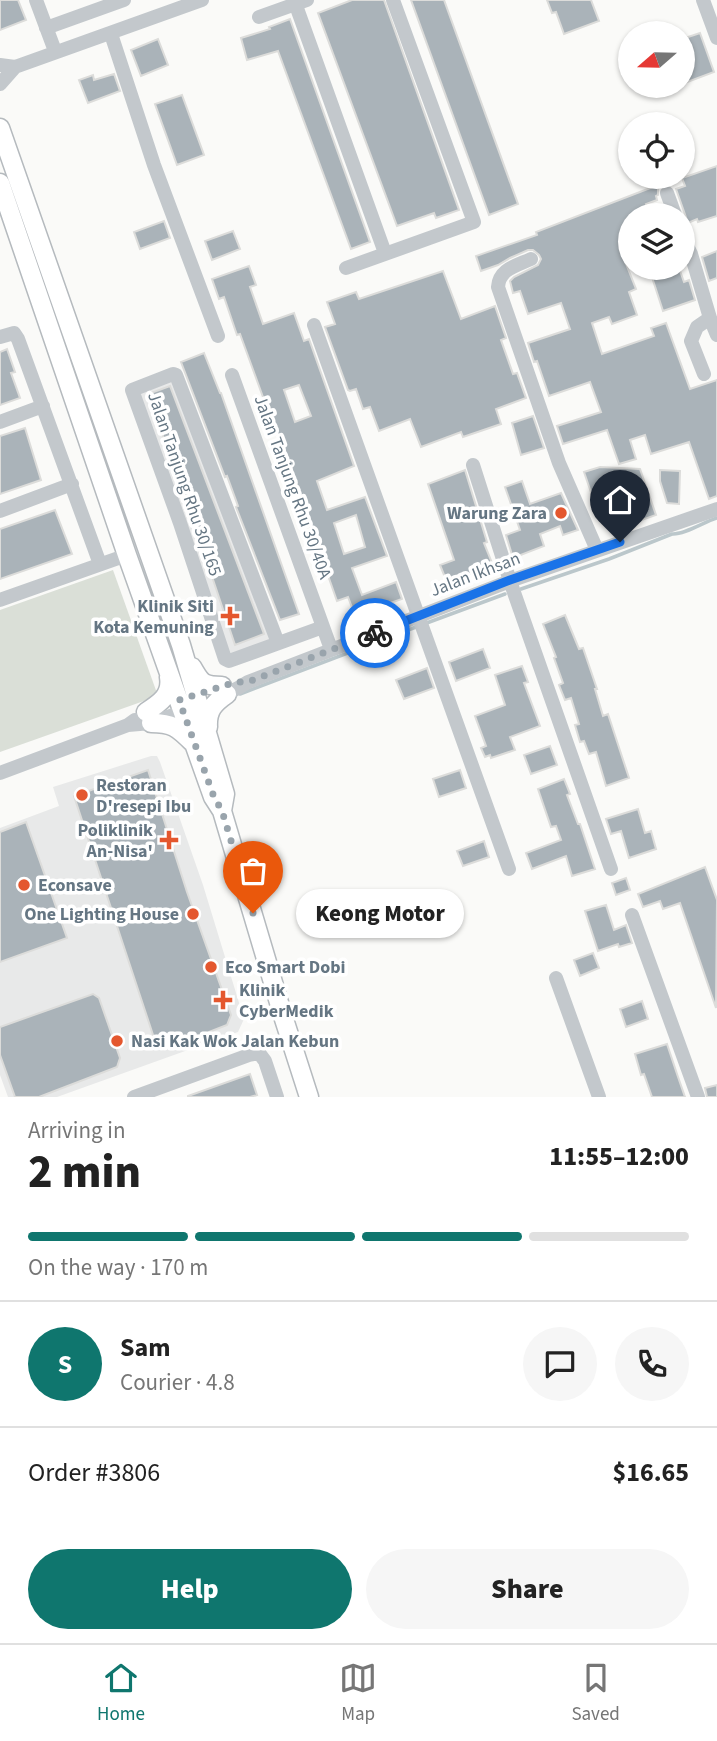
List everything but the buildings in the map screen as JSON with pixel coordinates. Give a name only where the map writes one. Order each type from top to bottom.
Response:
[{"type":"main road","points":[[0,128],[181,645],[201,681],[207,686],[224,690],[210,709],[203,745]]},
{"type":"main road","points":[[0,183],[168,669],[189,703]]},
{"type":"main road","points":[[181,645],[189,703],[203,745],[214,797],[222,811],[309,1097]]},
{"type":"main road","points":[[168,669],[168,694],[149,718],[177,727],[203,745]]},
{"type":"street","points":[[36,0],[55,51]]},
{"type":"street","points":[[46,29],[124,0]]},
{"type":"street","points":[[0,84],[7,66],[202,0]]},
{"type":"street","points":[[346,268],[474,222],[393,0]]},
{"type":"street","points":[[703,0],[717,38]]},
{"type":"street","points":[[259,17],[299,1],[385,253]]},
{"type":"street","points":[[111,33],[154,165],[218,335]]},
{"type":"street","points":[[667,193],[671,203]]},
{"type":"street","points":[[531,259],[502,273],[498,287],[559,463],[597,550]]},
{"type":"street","points":[[695,267],[717,335]]},
{"type":"street","points":[[704,374],[691,341],[697,327],[710,318]]},
{"type":"street","points":[[314,325],[509,869]]},
{"type":"street","points":[[7,335],[18,339],[100,564]]},
{"type":"street","name":"Jalan Tanjung Rhu 30/165","points":[[173,373],[176,375],[278,643],[229,661],[225,659],[132,390],[173,373]]},
{"type":"street","name":"Jalan Tanjung Rhu 30/40A","points":[[232,374],[331,649]]},
{"type":"street","points":[[0,422],[43,406]]},
{"type":"street","points":[[473,465],[510,580],[611,869]]},
{"type":"street","points":[[0,511],[72,484]]},
{"type":"street","name":"Jalan Ikhsan","points":[[0,773],[224,690],[236,682],[248,682],[331,649],[422,623],[510,580],[717,509]]},
{"type":"street","points":[[0,600],[127,555]]},
{"type":"street","points":[[278,643],[323,628]]},
{"type":"street","points":[[632,915],[652,988],[698,1097]]},
{"type":"street","points":[[556,978],[599,1097]]},
{"type":"street","points":[[134,1097],[259,1053],[277,1097]]},
{"type":"shaded area","points":[[174,378],[273,641],[228,657],[137,392]]},
{"type":"shaded area","points":[[113,570],[158,696],[0,752],[0,610]]},
{"type":"shaded area","points":[[157,756],[160,762],[203,885],[244,1019],[238,1032],[57,1097],[8,1097],[0,1075],[0,828],[59,806],[53,787]]},
{"type":"waterway","points":[[521,589],[717,518]]},
{"type":"waterway","points":[[424,624],[505,594]]},
{"type":"waterway","points":[[240,694],[416,627]]},
{"type":"way so far","points":[[253,913],[222,811],[214,797],[179,700],[236,682],[248,682],[375,633]]},
{"type":"place","name":"Warung Zara","points":[[561,513]]},
{"type":"place","name":"Klinik Siti Kota Kemuning","points":[[230,616]]},
{"type":"place","name":"Restoran D'resepi Ibu","points":[[82,795]]},
{"type":"place","name":"Poliklinik An-Nisa'","points":[[169,840]]},
{"type":"place","name":"Econsave","points":[[24,885]]},
{"type":"place","name":"Keong Motor","points":[[253,913]]},
{"type":"place","name":"One Lighting House","points":[[193,914]]},
{"type":"place","name":"Eco Smart Dobi","points":[[211,967]]},
{"type":"place","name":"Klinik CyberMedik","points":[[223,1000]]},
{"type":"place","name":"Nasi Kak Wok Jalan Kebun","points":[[117,1041]]},
{"type":"route","points":[[375,633],[510,580],[620,542]]}]
